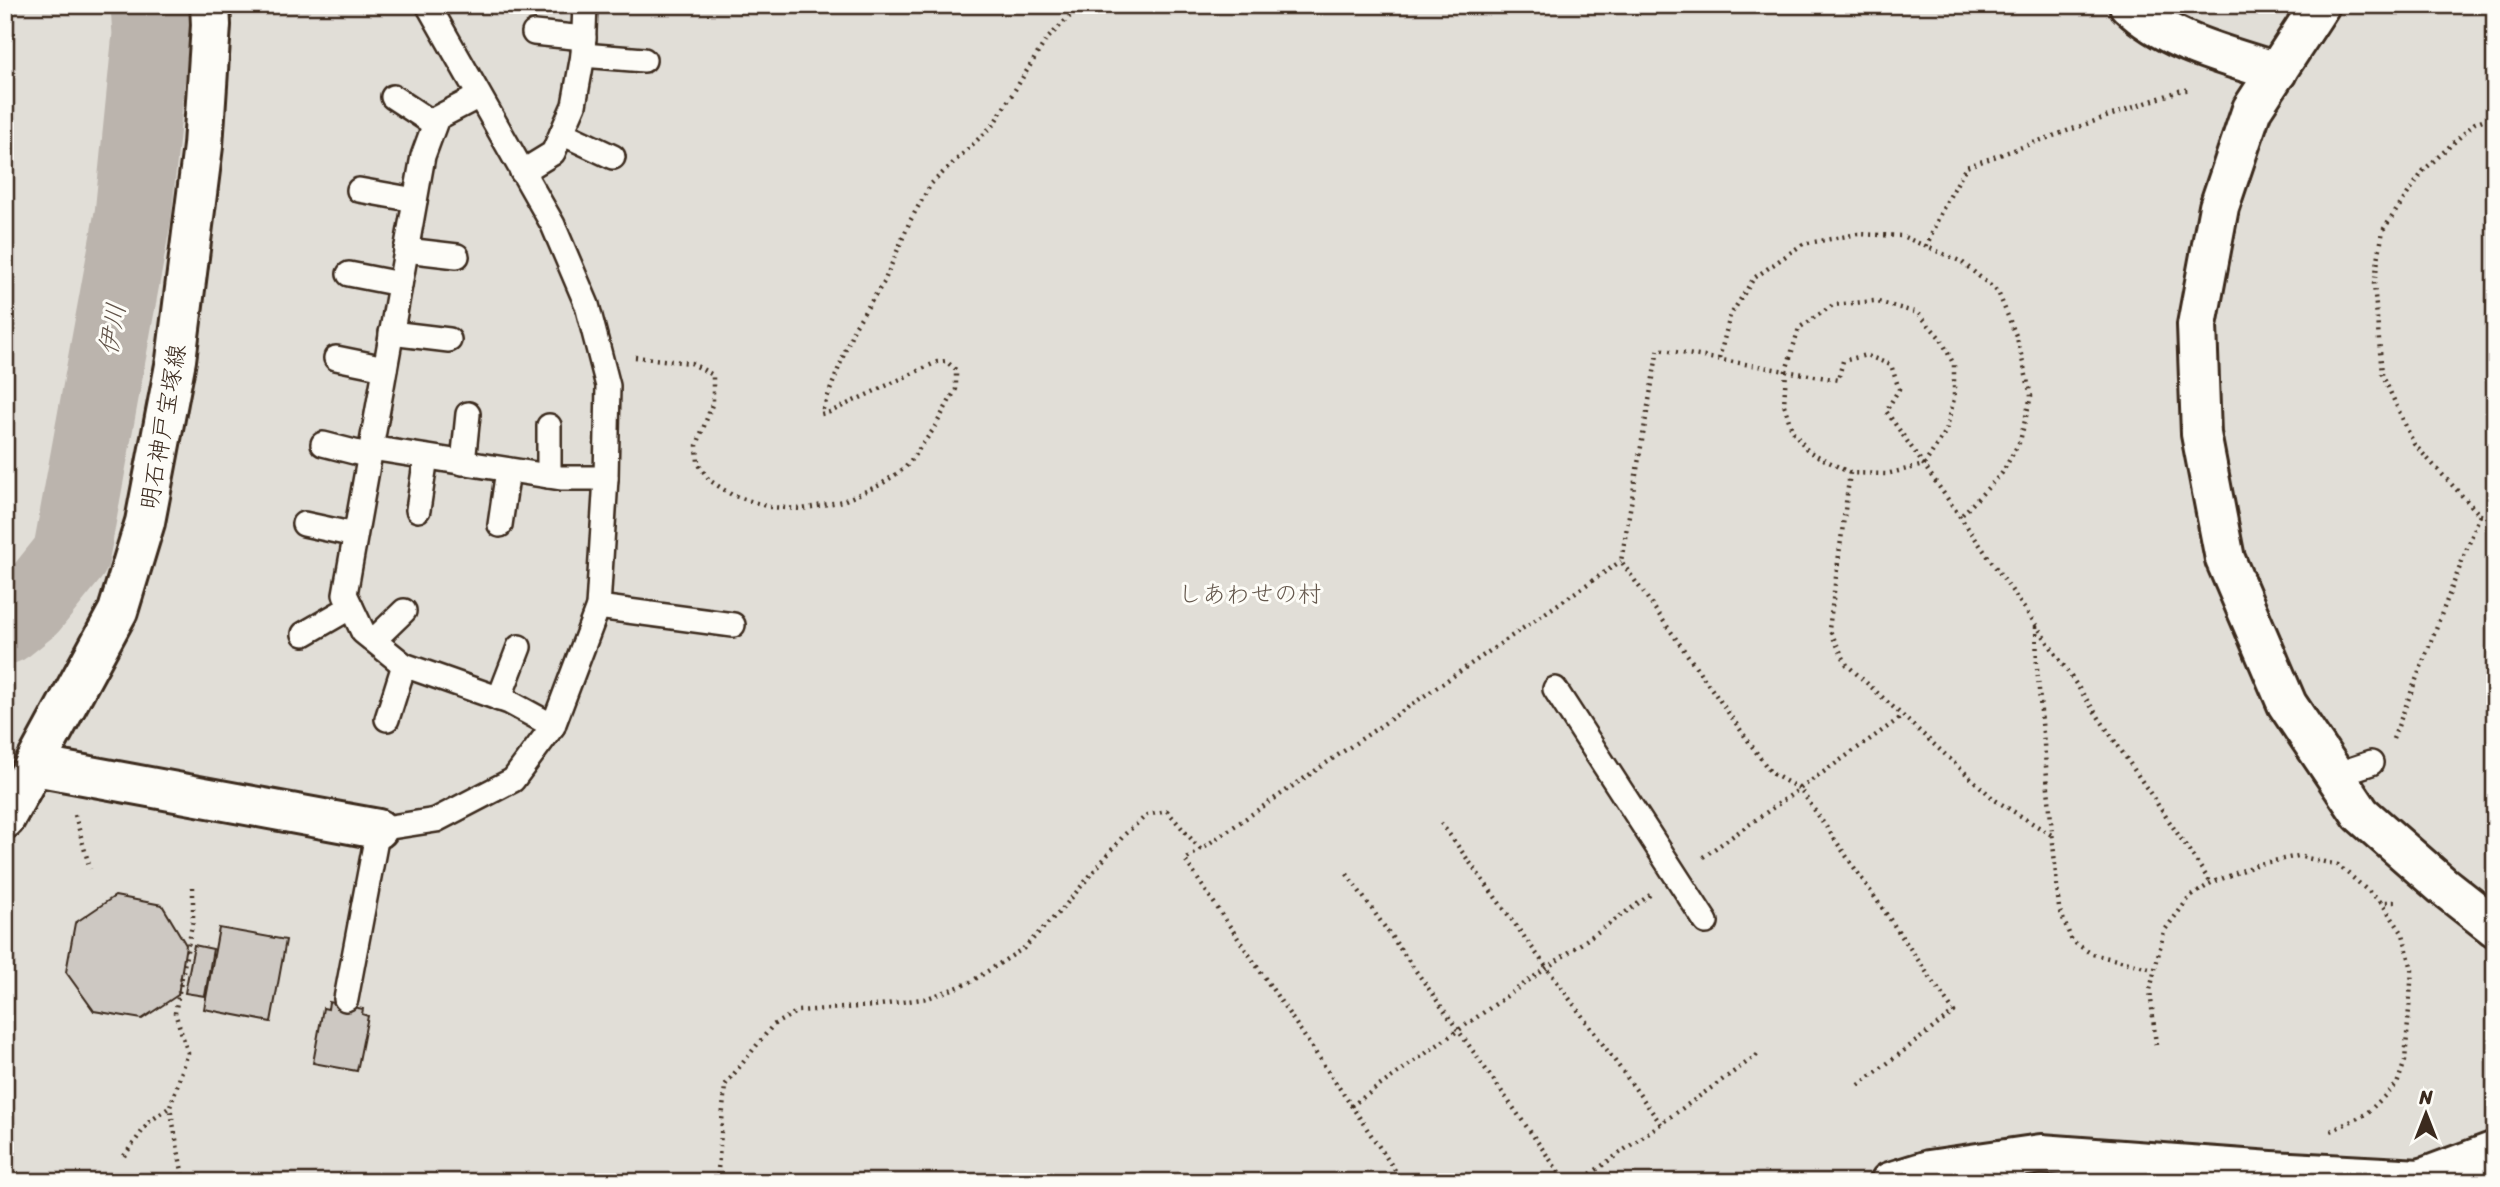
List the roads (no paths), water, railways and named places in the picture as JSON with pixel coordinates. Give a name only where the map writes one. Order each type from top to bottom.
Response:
[{"type":"street","name":"明石神戸宝塚線","points":[[5,818],[118,611],[145,522],[176,360],[202,159],[210,5]]},
{"type":"street","points":[[2129,5],[2138,14],[2192,44],[2277,72]]},
{"type":"street","points":[[2320,5],[2252,109],[2219,208],[2197,325],[2202,433],[2225,559],[2287,704],[2361,814],[2443,886],[2495,927]]},
{"type":"street","points":[[35,766],[378,830]]},
{"type":"street","points":[[1890,1182],[1929,1170],[2041,1154],[2420,1179],[2495,1151]]},
{"type":"lane","points":[[346,999],[378,830],[436,820],[513,780],[553,726],[598,607],[606,478],[608,386],[587,305],[553,225],[428,5]]},
{"type":"lane","points":[[522,172],[553,153],[574,105],[583,46],[585,5]]},
{"type":"lane","points":[[534,33],[644,60]]},
{"type":"lane","points":[[479,96],[437,118],[423,156],[345,594],[363,632],[404,664],[499,699],[553,726]]},
{"type":"lane","points":[[393,97],[434,124]]},
{"type":"lane","points":[[562,133],[613,157]]},
{"type":"lane","points":[[359,190],[415,200]]},
{"type":"lane","points":[[406,250],[457,256]]},
{"type":"lane","points":[[349,274],[400,284]]},
{"type":"lane","points":[[391,332],[449,340]]},
{"type":"lane","points":[[336,358],[385,368]]},
{"type":"lane","points":[[463,463],[468,414]]},
{"type":"lane","points":[[549,426],[549,476]]},
{"type":"lane","points":[[323,444],[549,476],[606,478]]},
{"type":"lane","points":[[418,510],[426,457]]},
{"type":"lane","points":[[500,525],[508,470]]},
{"type":"lane","points":[[304,524],[355,535]]},
{"type":"lane","points":[[304,634],[351,607]]},
{"type":"lane","points":[[598,607],[733,625]]},
{"type":"lane","points":[[374,640],[404,611]]},
{"type":"lane","points":[[499,699],[519,647]]},
{"type":"lane","points":[[387,719],[404,664]]},
{"type":"lane","points":[[1555,689],[1706,922]]},
{"type":"lane","points":[[2335,775],[2371,763]]},
{"type":"waterway","name":"伊川","points":[[5,626],[30,606],[71,555],[133,215],[151,34],[149,5]]},
{"type":"park label","name":"しあわせの村","points":[[1250,594]]}]
